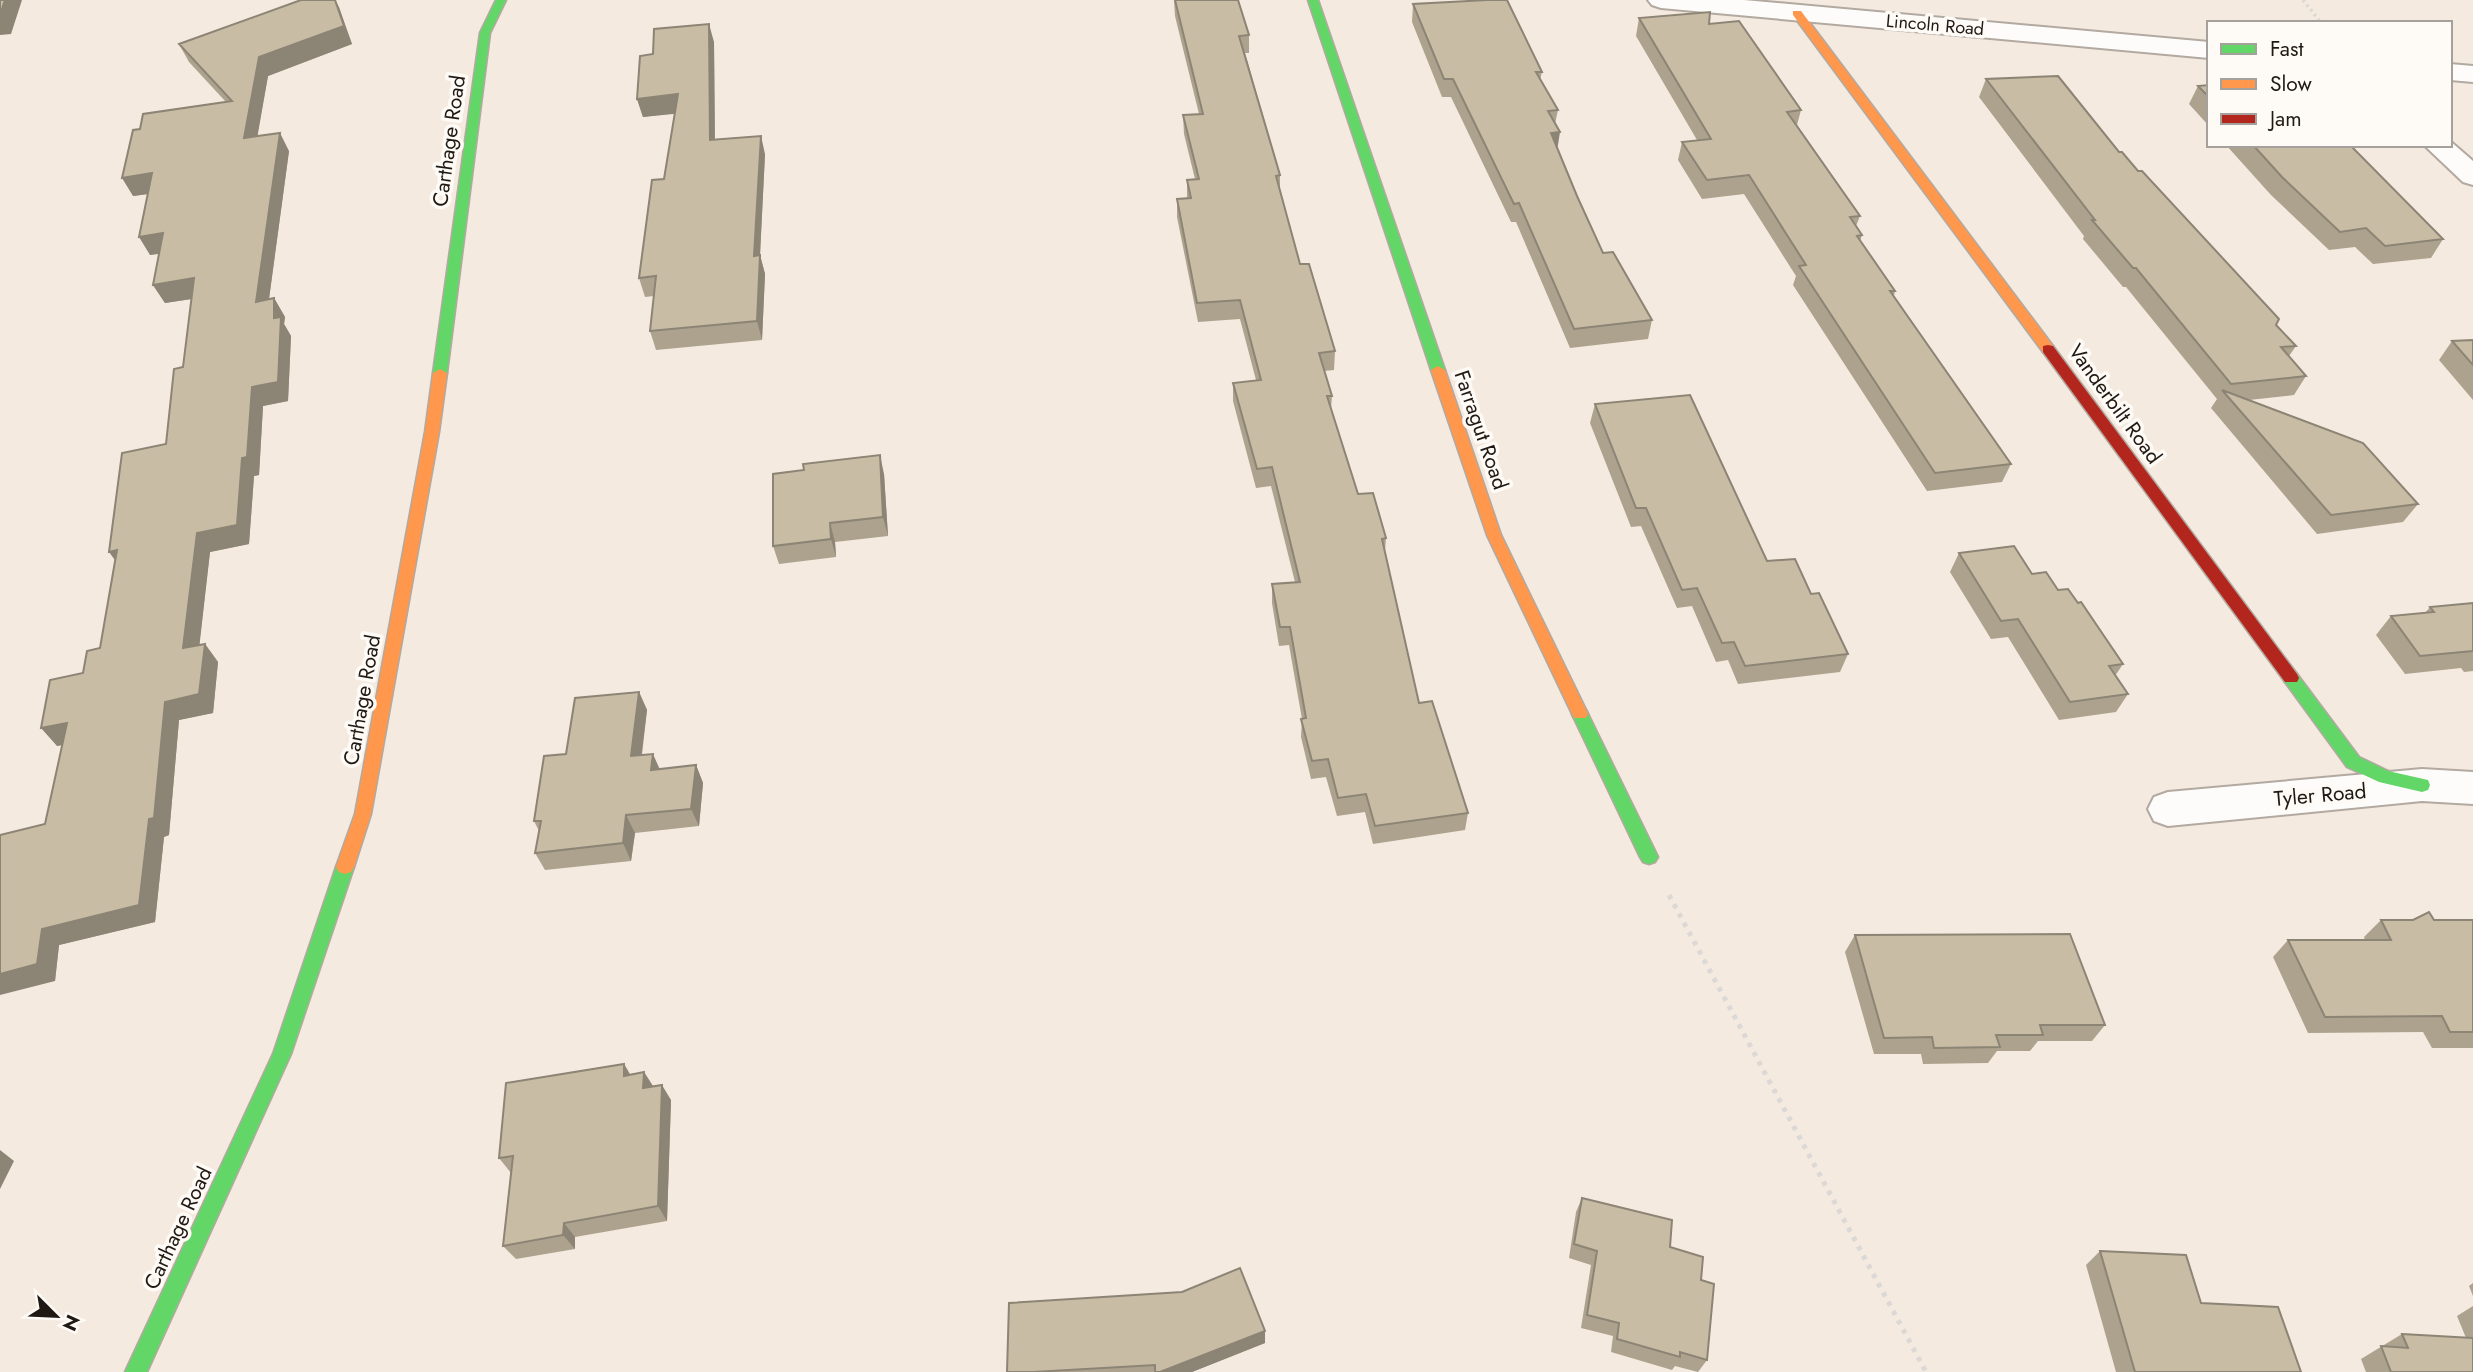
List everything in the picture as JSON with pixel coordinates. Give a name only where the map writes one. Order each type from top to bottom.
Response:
[{"type":"street","name":"Carthage Road","points":[[136,1372],[282,1054],[363,814],[432,432],[485,33],[501,0]]},
{"type":"street","name":"Farragut Road","points":[[1313,0],[1494,535],[1649,858]]},
{"type":"street","name":"Lincoln Road","points":[[1661,0],[2207,50]]},
{"type":"street","name":"Vanderbilt Road","points":[[1797,13],[1909,160],[2353,762],[2385,777],[2422,785]]},
{"type":"street","points":[[2452,72],[2473,74]]},
{"type":"street","points":[[2440,147],[2473,176]]},
{"type":"street","name":"Tyler Road","points":[[2168,809],[2422,785],[2473,788]]},
{"type":"path","points":[[2304,0],[2319,21]]},
{"type":"path","points":[[1649,858],[1926,1372]]},
{"type":"building","points":[[0,0],[5,0],[0,15]]},
{"type":"building","points":[[301,0],[335,0],[344,26],[259,57],[244,138],[280,133],[256,302],[274,298],[274,318],[281,317],[278,382],[252,387],[247,457],[242,458],[237,525],[197,533],[183,648],[205,644],[199,694],[165,702],[154,818],[149,819],[139,905],[42,929],[37,964],[0,974],[0,835],[45,824],[67,723],[41,728],[50,680],[83,673],[87,651],[100,648],[117,550],[109,552],[122,453],[166,444],[174,369],[183,367],[194,278],[153,285],[163,233],[139,237],[152,173],[122,178],[133,130],[140,129],[143,114],[232,101],[179,44]]},
{"type":"building","points":[[1175,0],[1238,0],[1249,35],[1239,36],[1280,175],[1276,176],[1300,264],[1309,264],[1335,351],[1319,353],[1332,396],[1327,396],[1358,494],[1373,493],[1386,538],[1382,539],[1419,703],[1432,701],[1468,813],[1375,826],[1366,794],[1338,798],[1328,759],[1312,761],[1301,719],[1306,718],[1290,627],[1280,627],[1272,584],[1300,582],[1272,467],[1257,469],[1233,383],[1261,380],[1240,300],[1197,303],[1177,199],[1191,198],[1187,180],[1199,179],[1183,115],[1203,114]]},
{"type":"building","points":[[1507,0],[1542,72],[1536,72],[1558,110],[1548,111],[1560,132],[1551,133],[1577,196],[1603,253],[1613,252],[1652,320],[1574,329],[1519,203],[1514,204],[1453,79],[1444,79],[1413,4]]},
{"type":"building","points":[[1710,12],[1709,24],[1739,21],[1801,110],[1787,112],[1860,216],[1850,217],[1862,235],[1857,236],[1895,291],[1890,291],[2011,464],[1935,473],[1799,266],[1806,265],[1749,175],[1707,180],[1682,142],[1711,139],[1639,18]]},
{"type":"building","points":[[709,24],[710,140],[761,136],[754,256],[760,255],[757,321],[650,331],[656,276],[639,278],[652,180],[664,179],[678,94],[637,99],[640,56],[653,54],[654,29]]},
{"type":"building","points":[[2058,76],[2119,152],[2122,152],[2138,171],[2142,171],[2279,319],[2276,325],[2296,346],[2281,347],[2306,376],[2231,384],[2136,268],[2133,268],[2092,220],[2095,220],[1986,79]]},
{"type":"building","points":[[2207,85],[2207,95],[2198,86]]},
{"type":"building","points":[[2255,147],[2352,147],[2443,239],[2385,246],[2366,228],[2340,232]]},
{"type":"building","points":[[2473,340],[2473,365],[2452,341]]},
{"type":"building","points":[[2222,390],[2363,443],[2418,504],[2331,515]]},
{"type":"building","points":[[1690,395],[1767,561],[1795,559],[1811,594],[1819,593],[1848,654],[1745,666],[1734,642],[1722,643],[1697,588],[1682,590],[1646,508],[1636,508],[1595,404]]},
{"type":"building","points":[[880,455],[883,517],[830,523],[831,539],[773,546],[773,474],[804,470],[803,464]]},
{"type":"building","points":[[2014,546],[2032,574],[2046,572],[2058,590],[2068,589],[2078,603],[2081,602],[2123,664],[2109,666],[2128,694],[2070,702],[2018,619],[2001,621],[1959,553]]},
{"type":"building","points":[[2473,603],[2473,651],[2420,656],[2391,616],[2434,612],[2430,607]]},
{"type":"building","points":[[639,692],[631,756],[653,754],[651,770],[696,765],[691,809],[626,815],[623,843],[535,853],[541,821],[534,821],[544,756],[566,754],[575,698]]},
{"type":"building","points":[[2429,912],[2434,920],[2473,920],[2473,1032],[2450,1032],[2442,1016],[2325,1017],[2288,940],[2391,940],[2381,920],[2413,920]]},
{"type":"building","points":[[2070,934],[2105,1025],[2040,1025],[2043,1035],[1996,1035],[2000,1047],[1934,1048],[1932,1037],[1884,1038],[1855,935]]},
{"type":"building","points":[[624,1064],[624,1076],[644,1072],[643,1088],[662,1085],[658,1206],[564,1223],[563,1235],[503,1246],[513,1156],[499,1158],[506,1083]]},
{"type":"building","points":[[1582,1198],[1672,1220],[1670,1247],[1703,1257],[1701,1280],[1714,1284],[1707,1360],[1680,1352],[1680,1357],[1617,1339],[1619,1323],[1587,1315],[1597,1251],[1574,1244]]},
{"type":"building","points":[[2100,1251],[2186,1255],[2201,1303],[2278,1307],[2301,1372],[2135,1372]]},
{"type":"building","points":[[1240,1268],[1265,1331],[1160,1372],[1155,1372],[1155,1365],[1007,1372],[1009,1303],[1182,1292]]},
{"type":"building","points":[[2402,1334],[2473,1338],[2473,1372],[2391,1372],[2381,1346],[2408,1348]]},
{"type":"traffic: fast","points":[[440,373],[485,33],[501,0]]},
{"type":"traffic: fast","points":[[1313,0],[1438,370]]},
{"type":"traffic: fast","points":[[2291,678],[2353,762],[2385,777],[2422,785]]},
{"type":"traffic: fast","points":[[1580,714],[1649,857]]},
{"type":"traffic: fast","points":[[136,1372],[282,1054],[345,867]]},
{"type":"traffic: slow","points":[[1797,13],[2048,349]]},
{"type":"traffic: slow","points":[[1438,370],[1494,535],[1580,714]]},
{"type":"traffic: slow","points":[[345,867],[363,814],[432,432],[440,373]]},
{"type":"traffic: jam","points":[[2048,349],[2291,678]]}]
